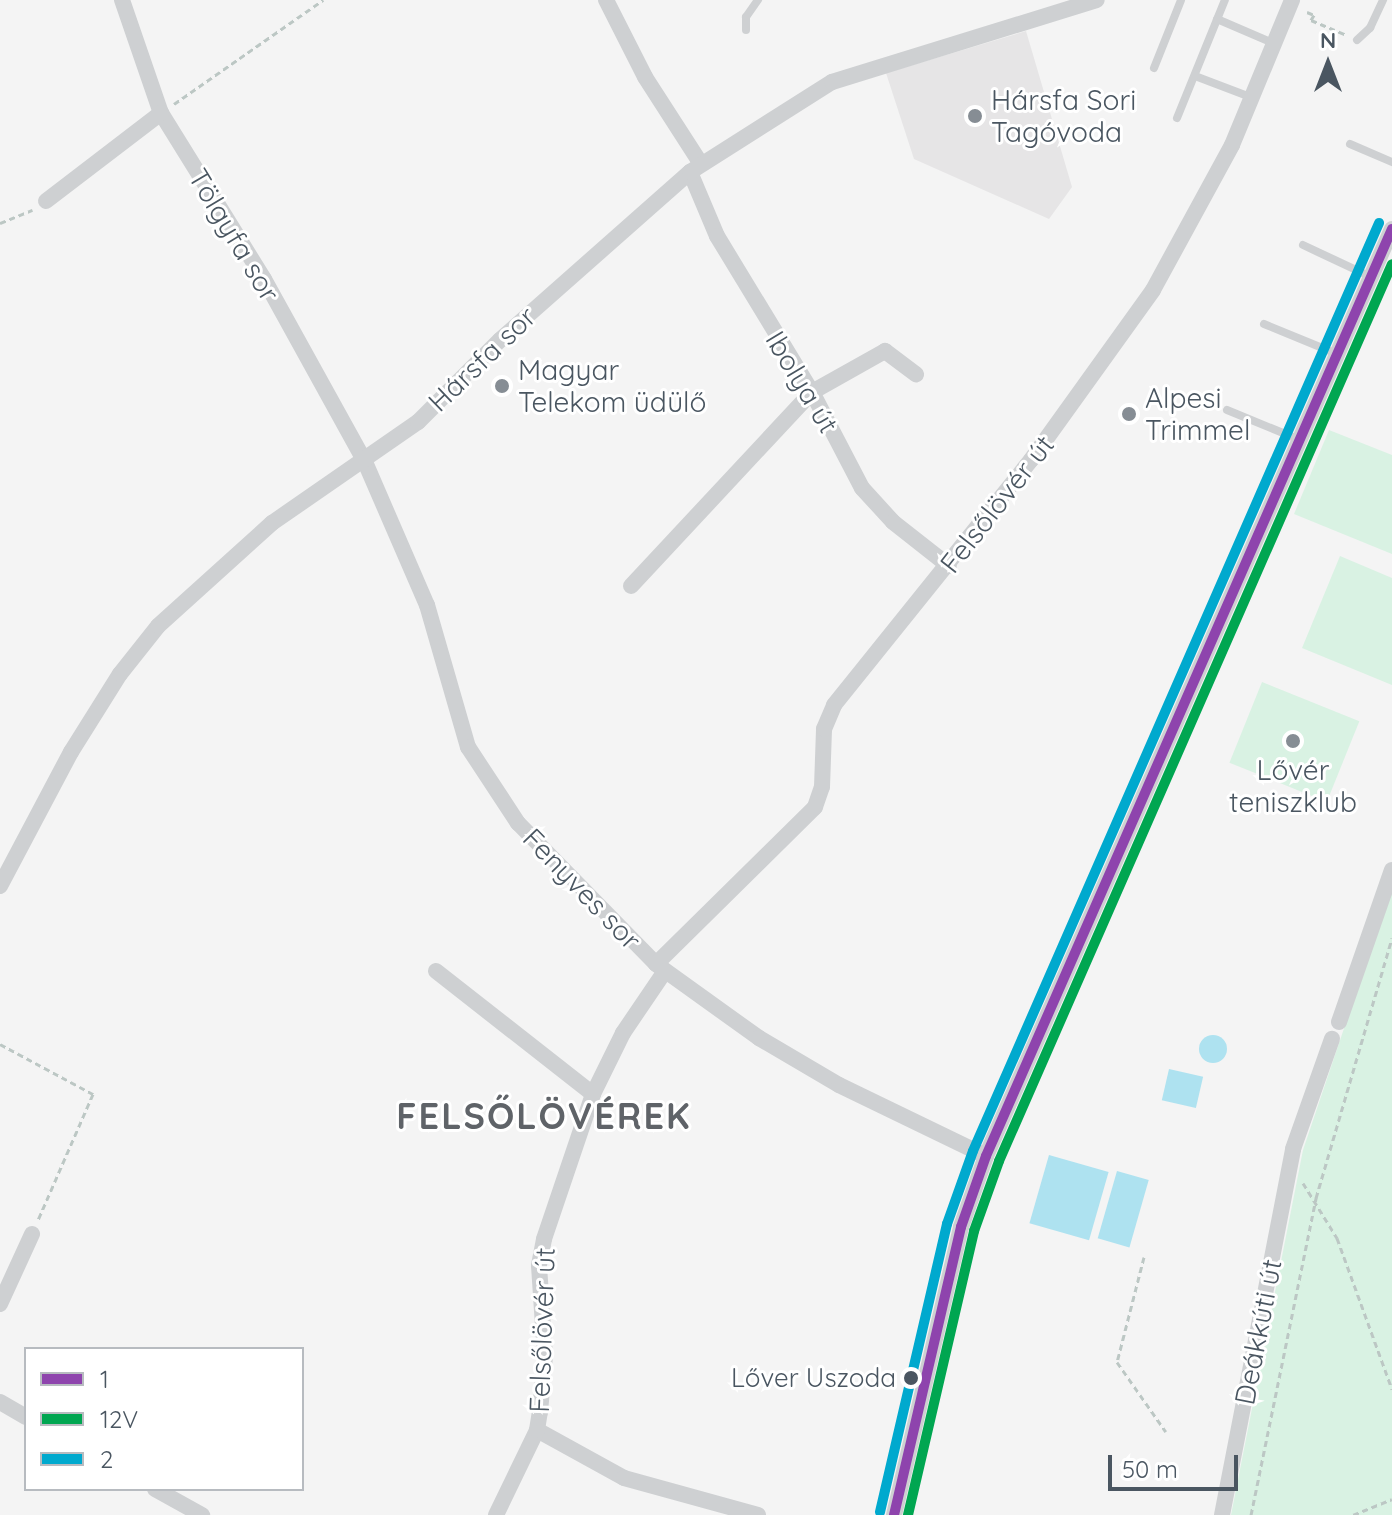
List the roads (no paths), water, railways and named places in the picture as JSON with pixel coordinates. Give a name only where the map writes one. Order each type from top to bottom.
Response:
[{"type":"street","name":"Tölgyfa sor","points":[[122,0],[161,113],[264,279],[365,462]]},
{"type":"street","name":"Ibolya út","points":[[606,0],[695,168],[717,236],[812,392],[862,488],[893,522],[949,566]]},
{"type":"street","name":"Hársfa sor","points":[[0,886],[71,752],[120,674],[158,626],[272,523],[365,462],[418,422],[510,330],[695,168],[832,82],[1097,0]]},
{"type":"street","name":"Felsőlövér út","points":[[496,1515],[537,1430],[545,1356],[539,1265],[593,1094],[623,1033],[661,968],[815,807],[822,787],[824,729],[834,705],[949,566],[1106,361],[1153,290],[1253,98],[1292,0]]},
{"type":"street","points":[[46,201],[161,113]]},
{"type":"street","points":[[894,1515],[961,1227],[986,1156],[1392,229]]},
{"type":"street","points":[[631,586],[812,392],[885,351],[916,374]]},
{"type":"street","name":"Fenyves sor","points":[[365,462],[427,605],[454,710],[489,783],[571,883],[661,968],[759,1038],[839,1085],[986,1156]]},
{"type":"street","points":[[1339,1022],[1392,870]]},
{"type":"street","points":[[436,971],[593,1094]]},
{"type":"street","name":"Deákkúti út","points":[[1222,1515],[1293,1149],[1332,1039]]},
{"type":"street","points":[[0,1304],[32,1234]]},
{"type":"street","points":[[0,1402],[24,1416]]},
{"type":"street","points":[[537,1430],[624,1478],[758,1515]]},
{"type":"street","points":[[159,1491],[202,1515]]},
{"type":"lane","points":[[746,30],[746,17],[758,0]]},
{"type":"lane","points":[[1154,68],[1181,0]]},
{"type":"lane","points":[[1177,118],[1225,0]]},
{"type":"lane","points":[[1357,40],[1370,28],[1383,0]]},
{"type":"lane","points":[[1217,19],[1276,44]]},
{"type":"lane","points":[[1195,76],[1253,98]]},
{"type":"lane","points":[[1350,144],[1392,162]]},
{"type":"lane","points":[[1303,245],[1372,277]]},
{"type":"lane","points":[[1264,324],[1338,354]]},
{"type":"lane","points":[[1227,410],[1301,440]]},
{"type":"water","points":[[1213,1035],[1223,1039],[1227,1049],[1223,1059],[1213,1063],[1203,1059],[1199,1049],[1203,1039]]},
{"type":"water","points":[[1169,1069],[1203,1077],[1196,1108],[1162,1100]]},
{"type":"water","points":[[1049,1155],[1109,1172],[1089,1240],[1029,1223]]},
{"type":"water","points":[[1117,1171],[1149,1180],[1129,1247],[1098,1238]]},
{"type":"place","name":"Hársfa Sori Tagóvoda","points":[[975,116]]},
{"type":"place","name":"Magyar Telekom üdülő","points":[[502,386]]},
{"type":"place","name":"Alpesi Trimmel","points":[[1129,414]]},
{"type":"place","name":"Lővér teniszklub","points":[[1293,741]]},
{"type":"place","name":"Lőver Uszoda","points":[[911,1378]]},
{"type":"district","name":"FELSŐLÖVÉREK","points":[[544,1116]]}]
